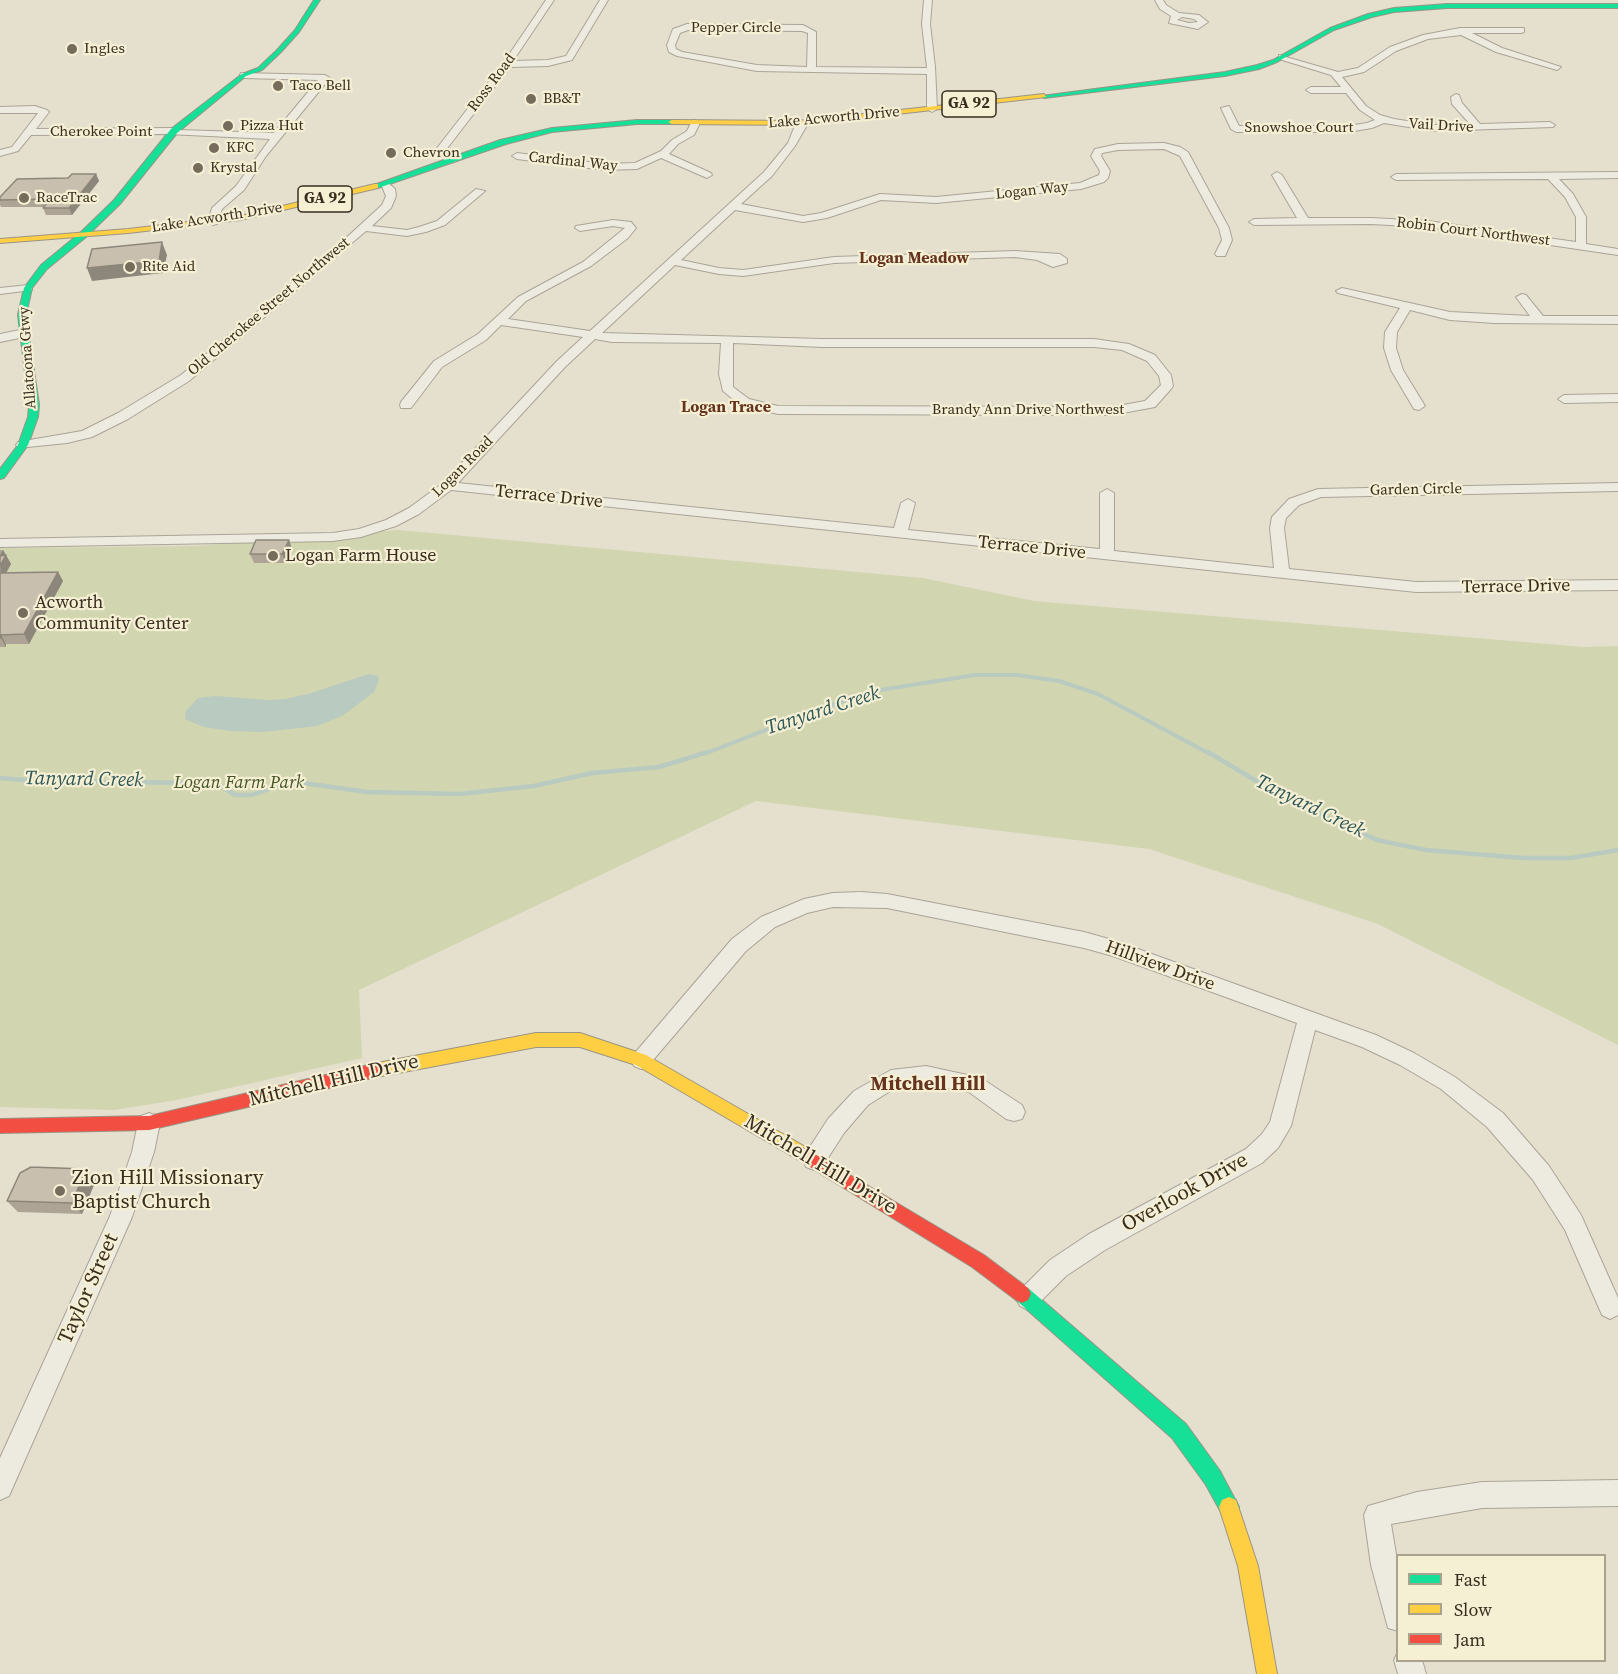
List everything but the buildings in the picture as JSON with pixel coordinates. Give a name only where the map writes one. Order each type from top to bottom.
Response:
[{"type":"main road","name":"Allatoona Gtwy","points":[[0,476],[23,444],[30,428],[34,405],[22,309],[28,288],[44,267],[83,235],[114,205],[173,132],[244,75],[260,69],[279,51],[297,30],[311,2]]},
{"type":"main road","name":"Lake Acworth Drive","points":[[0,233],[48,236],[83,235],[213,222],[305,204],[386,184],[513,139],[552,129],[614,123],[801,123],[1225,74],[1259,67],[1332,29],[1370,15],[1412,8],[1479,3],[1618,6]]},
{"type":"main road","points":[[114,205],[112,214],[117,224],[156,228]]},
{"type":"main road","name":"Lake Acworth Drive","points":[[0,241],[20,241],[48,236]]},
{"type":"main road","points":[[20,241],[51,245],[58,255]]},
{"type":"main road","name":"Mitchell Hill Drive","points":[[149,1123],[389,1067],[536,1040],[580,1040],[641,1060],[814,1160],[978,1261],[1028,1298],[1179,1431],[1226,1499],[1237,1527],[1245,1556],[1266,1674]]},
{"type":"main road","points":[[0,1126],[149,1123]]},
{"type":"street","name":"Ross Road","points":[[452,161],[439,152],[507,64],[550,0]]},
{"type":"street","points":[[507,64],[548,63],[569,58],[604,0]]},
{"type":"street","points":[[928,0],[926,24],[932,109]]},
{"type":"street","points":[[1159,0],[1163,7],[1177,16],[1196,17],[1208,23],[1188,30],[1175,24],[1172,19],[1177,16]]},
{"type":"street","points":[[1315,0],[1322,0]]},
{"type":"street","name":"Pepper Circle","points":[[811,70],[812,32],[803,28],[687,27],[676,31],[671,45],[672,50],[680,54],[763,69],[811,70],[931,71]]},
{"type":"street","points":[[1282,57],[1337,75],[1365,69],[1393,49],[1413,41],[1460,32],[1521,30]]},
{"type":"street","points":[[1460,32],[1499,50],[1557,67]]},
{"type":"street","points":[[213,222],[218,208],[240,188],[262,154],[325,78],[244,75]]},
{"type":"street","name":"Vail Drive","points":[[1337,75],[1363,108],[1384,120],[1419,127],[1478,128],[1550,125]]},
{"type":"street","points":[[1311,90],[1349,90]]},
{"type":"street","points":[[1456,97],[1457,104],[1478,128]]},
{"type":"street","name":"Snowshoe Court","points":[[1226,108],[1236,129],[1348,129],[1369,126],[1384,120]]},
{"type":"street","points":[[0,110],[42,110],[43,114],[15,149],[2,153]]},
{"type":"street","points":[[0,124],[13,110]]},
{"type":"street","name":"Cardinal Way","points":[[517,156],[621,168],[645,164],[662,155],[675,142],[691,133],[695,123]]},
{"type":"street","name":"Logan Road","points":[[0,543],[333,537],[361,533],[391,523],[422,506],[448,486],[561,364],[594,336],[777,163],[792,144],[801,123]]},
{"type":"street","name":"Cherokee Point","points":[[28,132],[173,132],[277,136]]},
{"type":"street","name":"Logan Way","points":[[733,206],[803,219],[824,216],[880,197],[936,200],[1081,186],[1100,180],[1104,176],[1105,171],[1096,156],[1098,151],[1118,147],[1164,146],[1177,149],[1184,154],[1219,219],[1227,240],[1221,254]]},
{"type":"street","points":[[662,155],[707,175]]},
{"type":"street","points":[[1277,175],[1304,221]]},
{"type":"street","points":[[1396,177],[1618,175]]},
{"type":"street","points":[[1550,176],[1569,196],[1581,217],[1581,246]]},
{"type":"street","name":"Old Cherokee Street Northwest","points":[[23,444],[67,440],[87,434],[123,416],[184,378],[364,228],[390,201],[390,189],[386,184]]},
{"type":"street","points":[[364,228],[407,233],[422,230],[441,223],[480,191]]},
{"type":"street","name":"Robin Court Northwest","points":[[1254,222],[1380,221],[1428,224],[1618,252]]},
{"type":"street","points":[[406,405],[438,364],[482,337],[522,299],[587,264],[618,242],[631,228],[627,224],[614,223],[580,228]]},
{"type":"street","points":[[672,261],[719,271],[743,273],[834,260],[1015,254],[1043,257]]},
{"type":"street","points":[[0,291],[28,288]]},
{"type":"street","points":[[1342,291],[1364,294],[1406,307],[1470,318],[1618,320]]},
{"type":"street","points":[[1522,297],[1539,319]]},
{"type":"street","points":[[1406,307],[1391,332],[1390,348],[1397,370],[1419,406]]},
{"type":"street","name":"Brandy Ann Drive Northwest","points":[[498,321],[594,336],[727,339],[822,343],[1094,343],[1125,347],[1145,354],[1160,366],[1167,386],[1150,404],[1130,410],[778,410],[745,402],[727,388],[724,374],[727,339]]},
{"type":"street","points":[[0,338],[26,333]]},
{"type":"street","points":[[1563,399],[1618,398]]},
{"type":"street","name":"Terrace Drive","points":[[448,486],[1416,587],[1618,585]]},
{"type":"street","name":"Garden Circle","points":[[1282,574],[1277,528],[1279,517],[1294,502],[1318,493],[1618,487]]},
{"type":"street","points":[[1107,494],[1107,556]]},
{"type":"street","points":[[900,533],[908,503]]},
{"type":"street","name":"Hillview Drive","points":[[641,1060],[739,945],[768,922],[804,906],[833,900],[861,899],[897,902],[1084,940],[1369,1041],[1407,1059],[1448,1083],[1495,1120],[1541,1173],[1573,1223],[1611,1307]]},
{"type":"street","name":"Overlook Drive","points":[[1028,1298],[1058,1268],[1097,1242],[1254,1156],[1270,1141],[1280,1126],[1308,1020]]},
{"type":"street","points":[[814,1160],[836,1126],[861,1098],[891,1079],[926,1075],[975,1084],[1014,1112]]},
{"type":"street","name":"Taylor Street","points":[[0,1487],[120,1217],[143,1152],[149,1123]]},
{"type":"street","points":[[1396,1610],[1384,1564],[1377,1515],[1418,1505],[1482,1495],[1618,1492]]},
{"type":"green space","name":"Logan Farm Park","points":[[398,530],[923,578],[1034,601],[1584,647],[1618,646],[1618,1045],[1378,924],[1149,849],[756,801],[359,990],[362,1058],[177,1100],[114,1110],[0,1107],[0,548],[197,546]]},
{"type":"shaded area","points":[[369,674],[378,676],[379,680],[374,692],[342,716],[317,726],[263,732],[230,731],[204,727],[185,719],[186,711],[198,698],[215,696],[285,699]]},
{"type":"waterway","name":"Tanyard Creek","points":[[704,754],[817,710],[874,691],[975,675],[1017,675],[1059,681],[1098,694],[1210,754]]},
{"type":"waterway","name":"Tanyard Creek","points":[[0,778],[24,780],[56,776],[104,782],[208,783],[218,784],[235,795],[252,795],[283,784],[303,783],[367,792],[459,794],[534,786],[592,773],[659,767],[708,752]]},
{"type":"waterway","name":"Tanyard Creek","points":[[1208,752],[1288,800],[1377,840],[1426,850],[1523,858],[1571,858],[1618,850]]},
{"type":"traffic: fast","points":[[83,235],[117,202],[174,131],[244,75],[260,69],[279,51],[297,31],[317,0]]},
{"type":"traffic: fast","points":[[1044,96],[1225,74],[1259,67],[1275,61],[1332,29],[1370,15],[1394,10],[1447,6],[1618,6]]},
{"type":"traffic: fast","points":[[375,186],[503,142],[552,130],[637,122],[672,122]]},
{"type":"traffic: fast","points":[[0,476],[23,445],[33,417],[34,405],[22,315],[28,288],[44,267],[83,235]]},
{"type":"traffic: fast","points":[[1022,1294],[1179,1431],[1213,1478],[1229,1507]]},
{"type":"traffic: slow","points":[[672,122],[801,123],[1044,96]]},
{"type":"traffic: slow","points":[[0,241],[128,231],[240,218],[375,186]]},
{"type":"traffic: slow","points":[[377,1070],[536,1040],[580,1040],[641,1060],[803,1154]]},
{"type":"traffic: slow","points":[[1229,1507],[1248,1566],[1267,1674]]},
{"type":"traffic: jam","points":[[0,1126],[149,1123],[377,1070]]},
{"type":"traffic: jam","points":[[803,1154],[978,1261],[1022,1294]]},
{"type":"place","name":"Ingles","points":[[72,49]]},
{"type":"place","name":"Taco Bell","points":[[278,86]]},
{"type":"place","name":"BB&T","points":[[531,99]]},
{"type":"place","name":"Pizza Hut","points":[[228,126]]},
{"type":"place","name":"KFC","points":[[214,148]]},
{"type":"place","name":"Chevron","points":[[391,153]]},
{"type":"place","name":"Krystal","points":[[198,168]]},
{"type":"place","name":"RaceTrac","points":[[24,198]]},
{"type":"place","name":"Rite Aid","points":[[130,267]]},
{"type":"place","name":"Logan Farm House","points":[[273,556]]},
{"type":"place","name":"Acworth Community Center","points":[[23,613]]},
{"type":"place","name":"Zion Hill Missionary Baptist Church","points":[[60,1191]]},
{"type":"district","name":"Logan Meadow","points":[[914,259]]},
{"type":"district","name":"Logan Trace","points":[[726,408]]},
{"type":"district","name":"Mitchell Hill","points":[[928,1085]]}]
